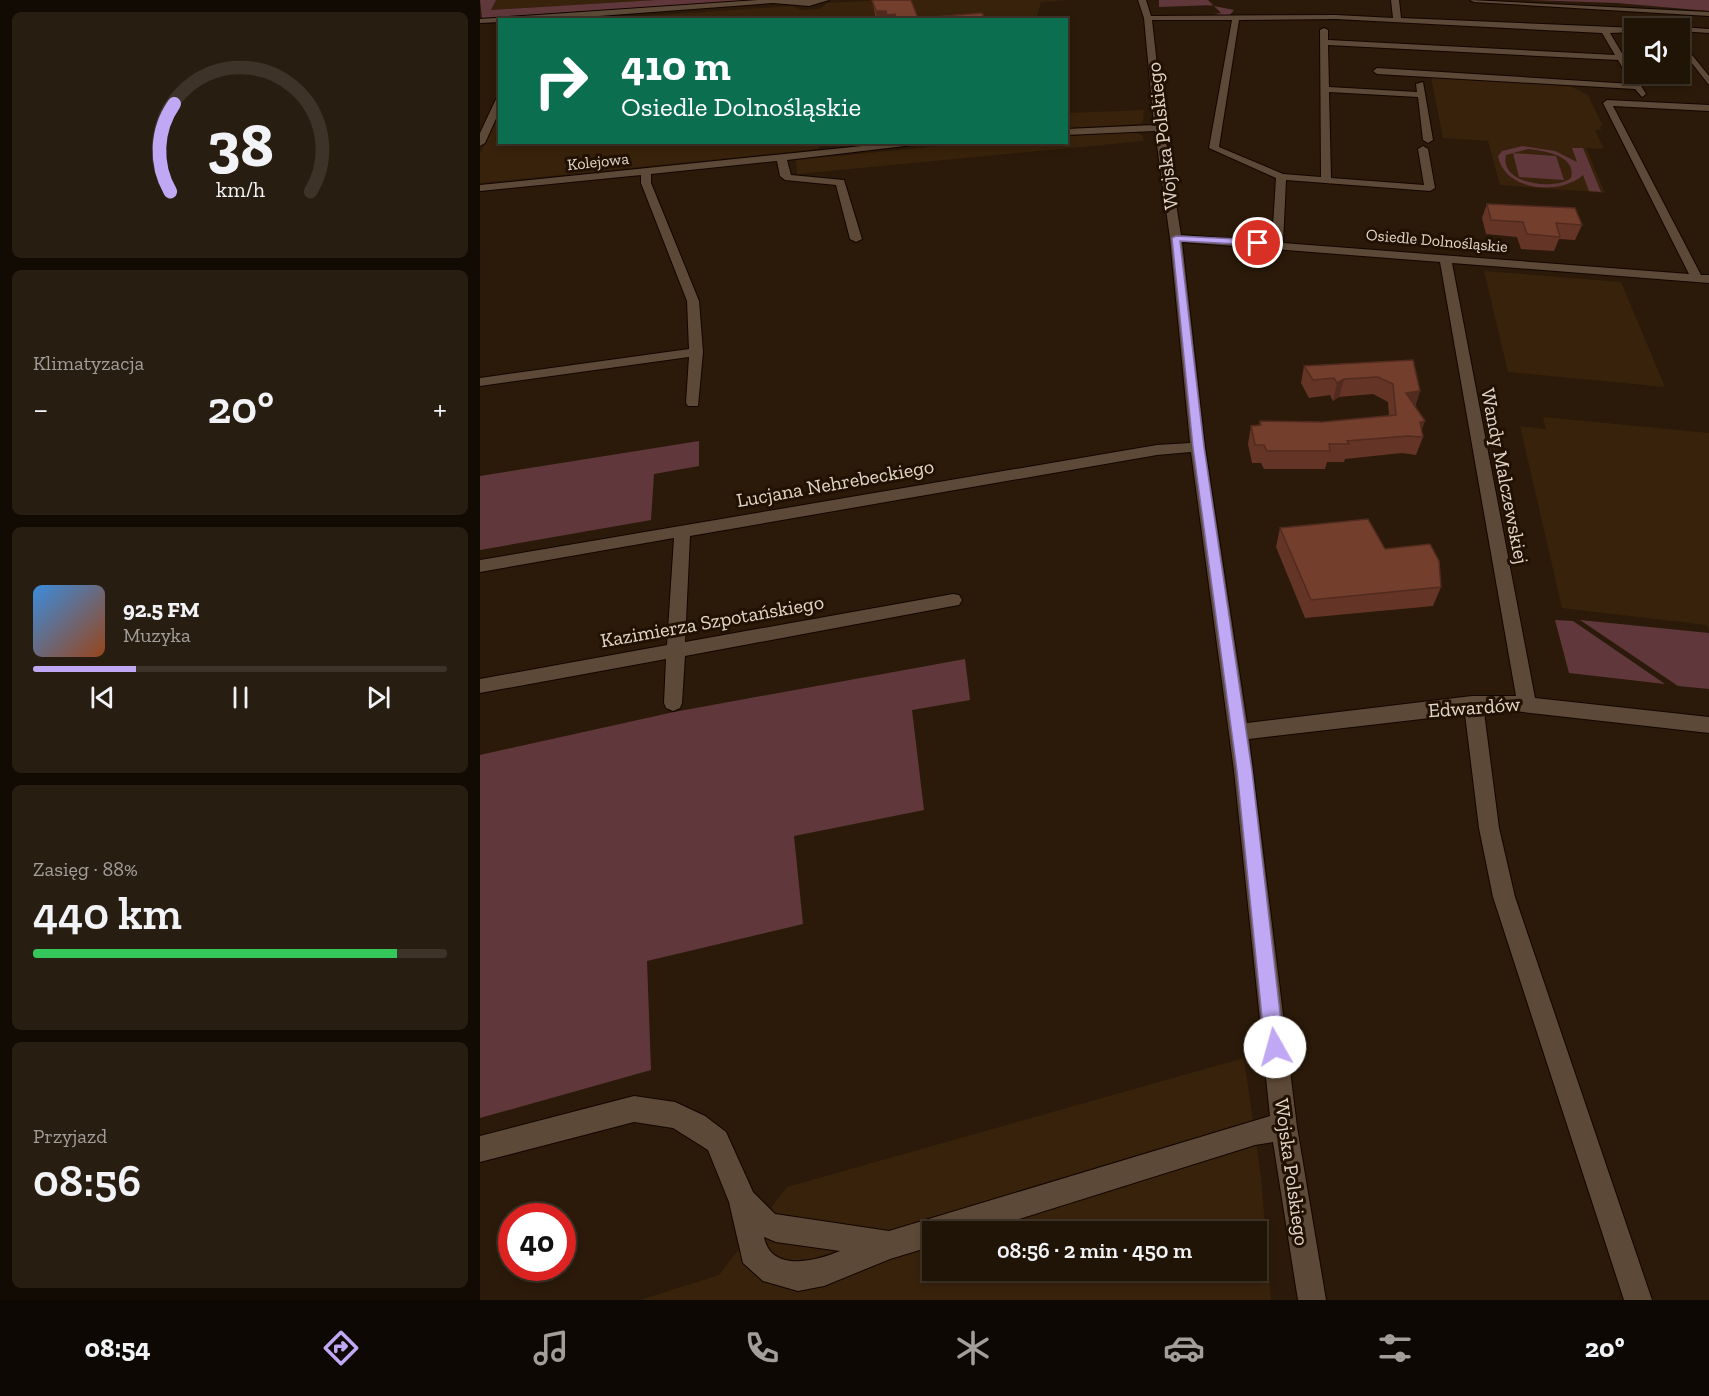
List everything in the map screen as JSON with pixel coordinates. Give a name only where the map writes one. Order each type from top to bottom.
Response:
[{"type":"street","points":[[536,18],[794,1],[809,4],[827,0]]},
{"type":"street","points":[[1395,0],[1396,20]]},
{"type":"street","points":[[1474,0],[1708,16]]},
{"type":"street","name":"Wojska Polskiego","points":[[1145,2],[1159,128],[1176,238],[1198,447],[1239,732],[1284,1127],[1312,1300]]},
{"type":"street","points":[[1324,17],[1326,181]]},
{"type":"street","points":[[1148,18],[1324,17],[1624,30]]},
{"type":"street","points":[[1236,18],[1214,148],[1281,177],[1430,188],[1416,60]]},
{"type":"street","points":[[480,21],[498,20]]},
{"type":"street","points":[[1486,25],[1495,51]]},
{"type":"street","points":[[1690,30],[1709,31]]},
{"type":"street","points":[[1605,31],[1647,104]]},
{"type":"street","points":[[1324,42],[1416,60],[1459,63],[1553,82],[1638,87]]},
{"type":"street","points":[[1377,71],[1416,60],[1459,63],[1495,51],[1619,58]]},
{"type":"street","points":[[1541,54],[1544,64]]},
{"type":"street","points":[[1690,56],[1709,82]]},
{"type":"street","points":[[1548,73],[1553,82]]},
{"type":"street","points":[[1326,88],[1421,95]]},
{"type":"street","points":[[480,143],[498,103]]},
{"type":"street","points":[[1696,278],[1607,103],[1709,108]]},
{"type":"street","points":[[1068,132],[1159,128]]},
{"type":"street","name":"Kolejowa","points":[[480,188],[914,144]]},
{"type":"street","points":[[781,157],[785,176],[789,178],[840,182],[856,239]]},
{"type":"street","points":[[646,171],[646,183],[693,301],[696,352],[693,403]]},
{"type":"street","points":[[1277,244],[1281,177]]},
{"type":"street","name":"Osiedle Dolnośląskie","points":[[1176,238],[1709,279]]},
{"type":"street","name":"Wandy Malczewskiej","points":[[1445,258],[1527,703]]},
{"type":"street","points":[[480,382],[696,352]]},
{"type":"street","name":"Lucjana Nehrebeckiego","points":[[480,566],[986,478],[1157,450],[1198,447]]},
{"type":"street","points":[[673,703],[682,532]]},
{"type":"street","name":"Kazimierza Szpotańskiego","points":[[480,686],[953,600]]},
{"type":"street","name":"Edwardów","points":[[1239,732],[1472,704],[1527,703],[1709,725]]},
{"type":"street","points":[[1472,704],[1477,722],[1489,828],[1504,897],[1638,1300]]},
{"type":"street","points":[[480,1149],[634,1109],[675,1115],[696,1125],[717,1141],[743,1202],[753,1253],[764,1265],[790,1276],[809,1276],[890,1245],[1255,1132],[1284,1127]]},
{"type":"street","points":[[743,1202],[766,1224],[776,1228],[890,1245]]},
{"type":"shaded area","points":[[480,0],[496,0],[491,10],[656,0],[762,0],[482,18]]},
{"type":"shaded area","points":[[496,0],[656,0],[491,10]]},
{"type":"shaded area","points":[[883,0],[1071,0],[1041,2],[1037,18],[613,18],[792,6],[802,10],[820,9],[827,3]]},
{"type":"shaded area","points":[[1159,0],[1208,0],[1213,5],[1159,7]]},
{"type":"shaded area","points":[[1528,0],[1709,0],[1709,11],[1617,3]]},
{"type":"shaded area","points":[[1214,6],[1234,10],[1229,16],[1214,14],[1221,13]]},
{"type":"shaded area","points":[[1431,77],[1570,86],[1588,95],[1603,126],[1600,126],[1601,130],[1595,130],[1604,149],[1586,148],[1605,193],[1500,185],[1488,141],[1443,138]]},
{"type":"shaded area","points":[[1144,110],[1143,122],[1139,124],[1068,128],[1068,113]]},
{"type":"shaded area","points":[[498,114],[498,144],[821,144],[818,149],[480,183],[480,154]]},
{"type":"shaded area","points":[[1136,133],[1142,135],[1144,141],[797,174],[796,160],[960,144],[1068,144],[1068,136]]},
{"type":"shaded area","points":[[1523,146],[1555,151],[1577,162],[1572,148],[1583,148],[1601,192],[1589,191],[1583,175],[1561,186],[1534,186],[1521,183],[1502,168],[1498,156],[1502,151]],"holes":[[[1528,149],[1550,153],[1564,159],[1572,170],[1571,178],[1563,182],[1541,184],[1519,178],[1511,173],[1506,165],[1506,155]]]},
{"type":"shaded area","points":[[1513,153],[1556,156],[1564,180],[1519,177]]},
{"type":"shaded area","points":[[1484,271],[1621,282],[1665,387],[1508,372]]},
{"type":"shaded area","points":[[1543,417],[1709,433],[1709,632],[1706,625],[1562,608],[1520,426],[1546,429]]},
{"type":"shaded area","points":[[699,441],[699,466],[654,474],[651,520],[480,550],[480,476]]},
{"type":"shaded area","points":[[1555,620],[1573,621],[1665,684],[1569,673]]},
{"type":"shaded area","points":[[1580,620],[1709,633],[1709,689],[1678,686]]},
{"type":"shaded area","points":[[965,659],[970,700],[912,710],[924,810],[794,836],[803,924],[647,961],[651,1070],[480,1118],[480,755],[674,712]]},
{"type":"shaded area","points":[[1244,1058],[1261,1177],[1265,1221],[922,1221],[922,1281],[1267,1281],[1267,1251],[1271,1300],[640,1300],[719,1275],[787,1187]]},
{"type":"building","points":[[872,0],[911,0],[918,18],[896,18],[895,14],[887,15],[886,11],[876,11]]},
{"type":"building","points":[[982,13],[985,18],[918,18]]},
{"type":"building","points":[[1487,204],[1575,208],[1582,225],[1556,223],[1560,237],[1527,234],[1523,222],[1491,220]]},
{"type":"building","points":[[1413,360],[1420,391],[1406,393],[1425,421],[1420,422],[1423,437],[1347,441],[1349,444],[1329,444],[1330,451],[1267,451],[1264,445],[1255,445],[1251,426],[1261,425],[1260,421],[1322,422],[1396,415],[1393,384],[1378,377],[1344,379],[1337,383],[1334,378],[1313,380],[1304,366]]},
{"type":"building","points":[[1368,519],[1385,549],[1430,544],[1439,561],[1441,587],[1311,600],[1280,528]]},
{"type":"route","points":[[1258,243],[1176,238],[1178,278],[1198,447],[1244,771],[1275,1047]]}]
